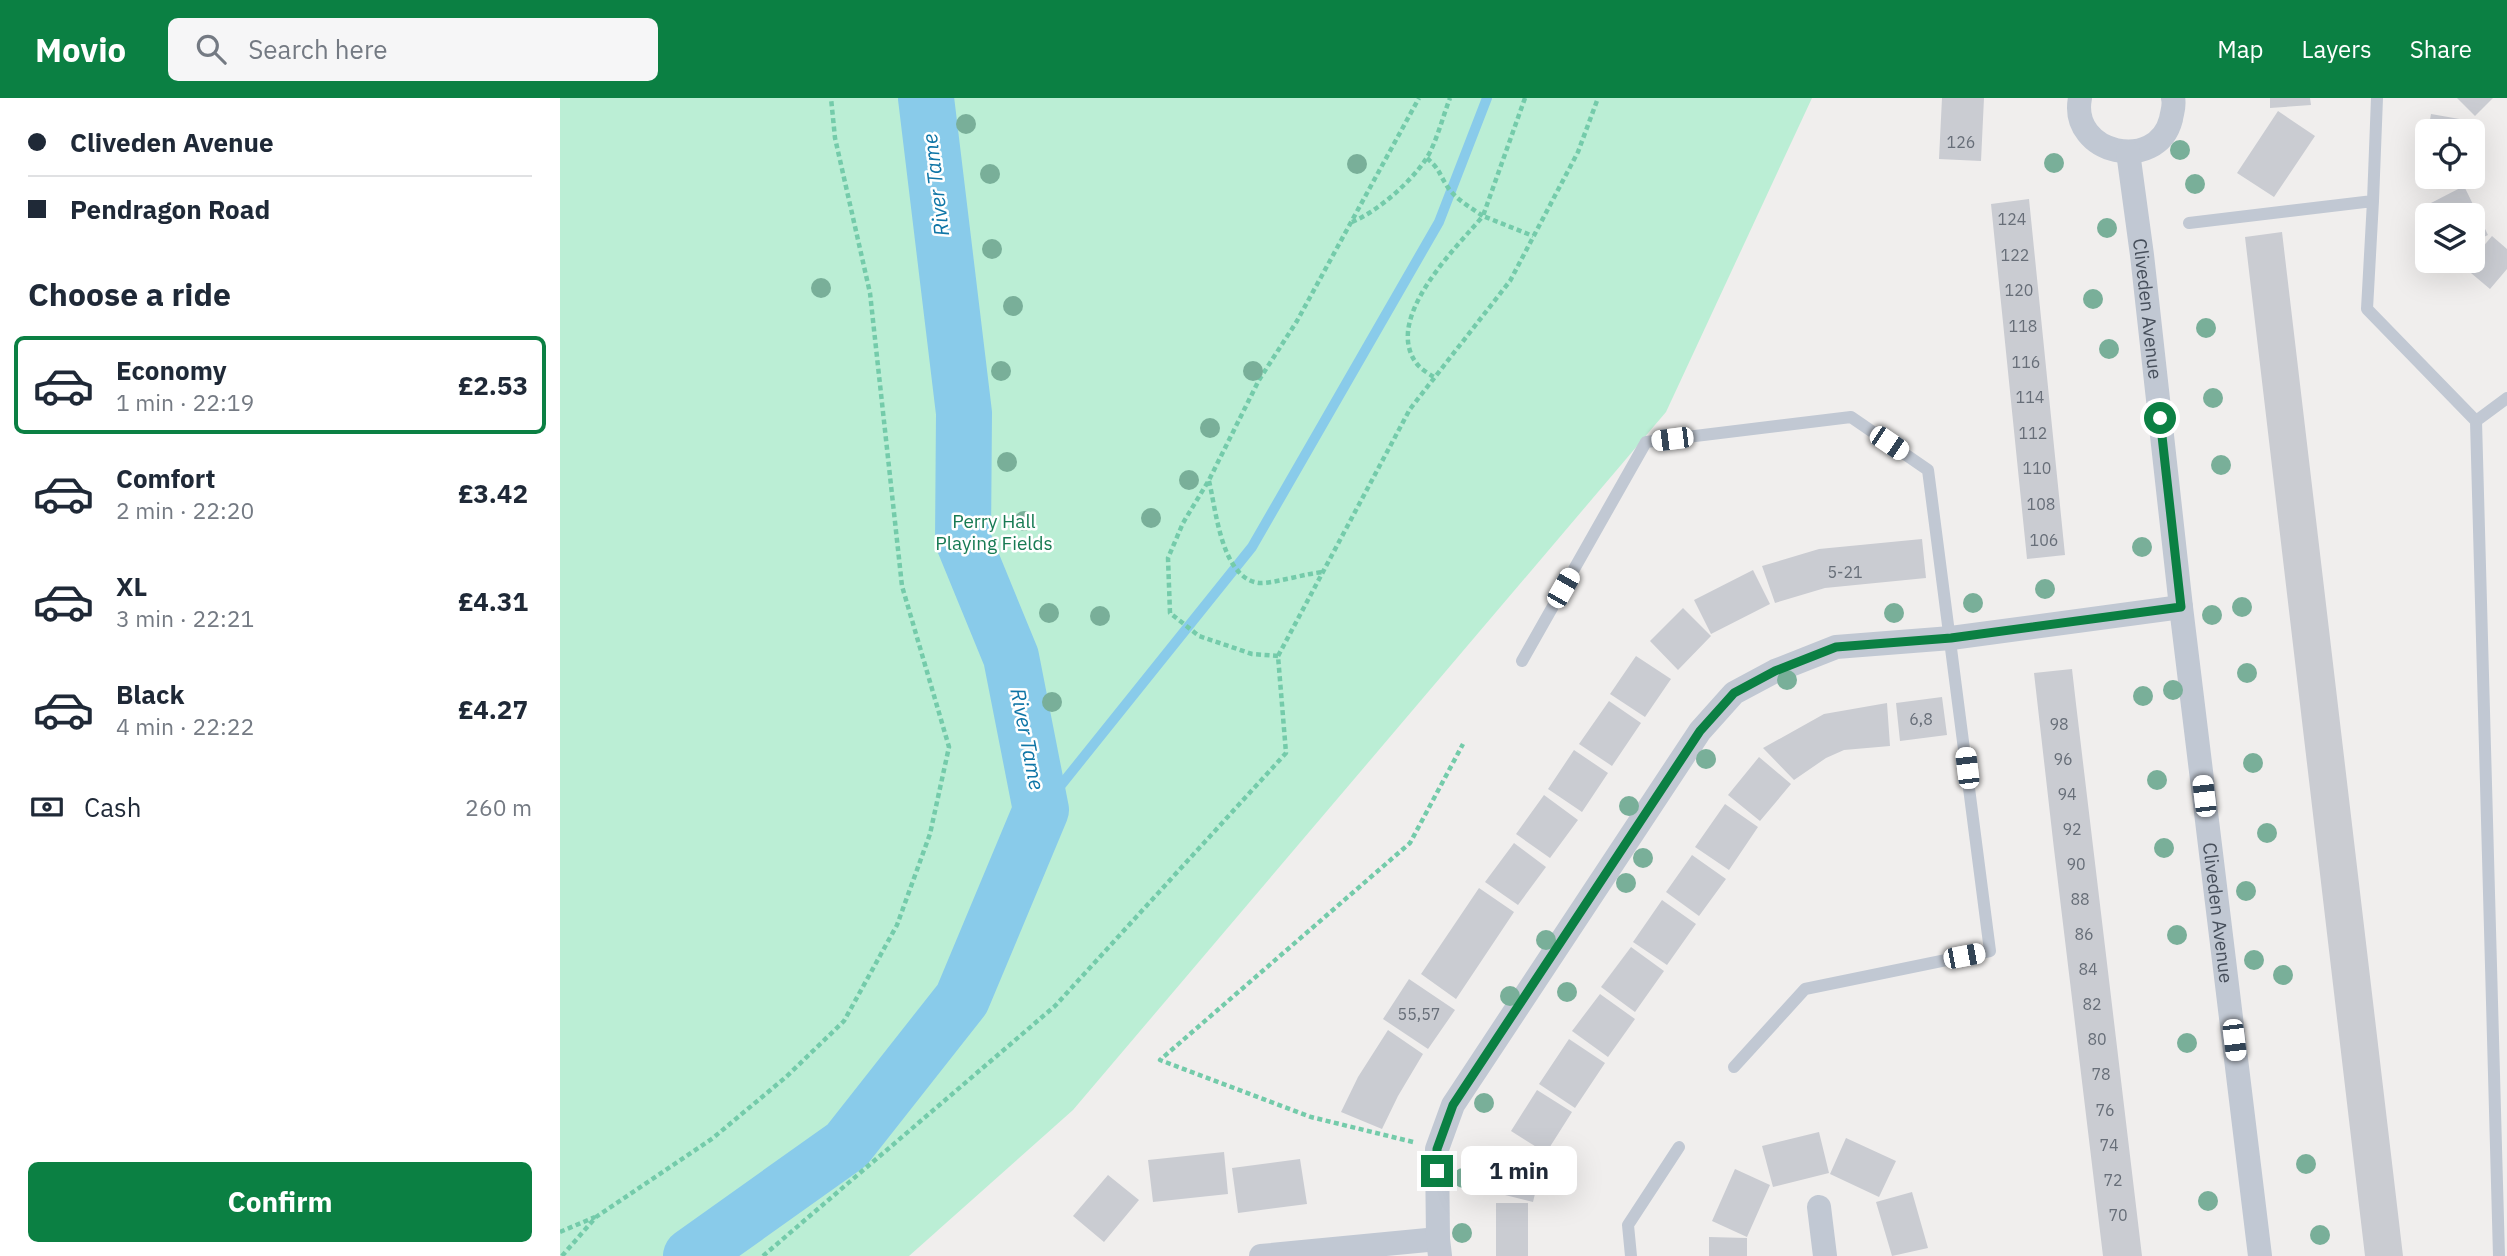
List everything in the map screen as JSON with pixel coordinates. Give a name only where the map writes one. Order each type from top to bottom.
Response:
[{"type":"street","points":[[2080,98],[2079,106],[2085,129],[2099,145],[2118,152],[2135,152],[2153,145],[2168,128],[2173,98]]},
{"type":"street","name":"Cliveden Avenue","points":[[2128,152],[2260,1256]]},
{"type":"street","points":[[1261,1256],[1439,1247],[1437,1149],[1453,1105],[1700,731],[1734,693],[1775,671],[1836,647],[1951,638],[2181,607]]},
{"type":"street","points":[[1819,1207],[1825,1256]]},
{"type":"lane","points":[[2377,98],[2367,309],[2476,421],[2499,1256]]},
{"type":"lane","points":[[2189,223],[2373,201]]},
{"type":"lane","points":[[2476,421],[2507,398]]},
{"type":"lane","points":[[1522,661],[1646,442],[1851,417],[1928,470],[1990,951],[1805,989],[1734,1067]]},
{"type":"lane","points":[[1631,1256],[1628,1225],[1679,1147]]},
{"type":"path","points":[[560,1232],[596,1217],[713,1138],[786,1077],[844,1021],[897,925],[930,834],[949,747],[902,586],[870,293],[835,138],[831,98]]},
{"type":"path","points":[[1278,656],[1252,654],[1199,636],[1170,613],[1168,558],[1183,523],[1209,480],[1259,380],[1297,321],[1419,98]]},
{"type":"path","points":[[1351,222],[1369,215],[1400,188],[1427,158],[1450,98]]},
{"type":"path","points":[[1434,377],[1417,364],[1410,348],[1408,324],[1421,291],[1483,216],[1525,98]]},
{"type":"path","points":[[764,1256],[1055,1006],[1286,752],[1278,656],[1410,409],[1510,281],[1578,152],[1598,98]]},
{"type":"path","points":[[1427,158],[1440,169],[1447,187],[1459,200],[1483,216],[1533,236]]},
{"type":"path","points":[[1209,480],[1217,525],[1224,546],[1230,561],[1242,575],[1259,583],[1305,573],[1324,572]]},
{"type":"path","points":[[1437,1149],[1311,1117],[1160,1060],[1410,844],[1464,744]]},
{"type":"path","points":[[562,1256],[596,1217]]},
{"type":"green space","name":"Perry Hall Playing Fields","points":[[560,98],[1812,98],[1666,412],[1073,1110],[909,1256],[560,1256]]},
{"type":"building","points":[[1942,98],[1984,98],[1981,161],[1939,159]]},
{"type":"building","points":[[2270,98],[2310,98],[2311,105],[2270,108]]},
{"type":"building","points":[[2457,98],[2493,98],[2475,116]]},
{"type":"building","points":[[2278,111],[2315,136],[2274,197],[2237,173]]},
{"type":"building","points":[[2431,114],[2460,119],[2430,119]]},
{"type":"building","points":[[2458,189],[2465,189],[2472,203],[2431,203]]},
{"type":"building","points":[[2029,199],[2065,555],[2027,559],[1991,204]]},
{"type":"building","points":[[2282,232],[2403,1256],[2365,1256],[2245,237]]},
{"type":"building","points":[[2492,236],[2507,249],[2507,269],[2490,289],[2471,273],[2485,273],[2485,244]]},
{"type":"building","points":[[1922,539],[1926,578],[1825,588],[1775,603],[1762,566],[1819,549]]},
{"type":"building","points":[[1753,570],[1770,604],[1711,634],[1694,600]]},
{"type":"building","points":[[1683,608],[1711,636],[1678,670],[1650,641]]},
{"type":"building","points":[[1636,656],[1671,679],[1645,717],[1610,694]]},
{"type":"building","points":[[2072,669],[2142,1256],[2103,1256],[2054,849],[2034,673]]},
{"type":"building","points":[[1942,697],[1947,735],[1900,741],[1896,703]]},
{"type":"building","points":[[1609,701],[1641,723],[1612,766],[1579,744]]},
{"type":"building","points":[[1887,703],[1890,746],[1844,750],[1826,758],[1794,780],[1763,748],[1824,714]]},
{"type":"building","points":[[1574,750],[1608,773],[1582,812],[1548,789]]},
{"type":"building","points":[[1759,757],[1791,784],[1760,821],[1728,795]]},
{"type":"building","points":[[1544,795],[1578,820],[1550,858],[1516,834]]},
{"type":"building","points":[[1725,804],[1758,827],[1729,870],[1695,847]]},
{"type":"building","points":[[1514,843],[1546,867],[1518,905],[1485,882]]},
{"type":"building","points":[[1692,855],[1726,879],[1699,916],[1666,892]]},
{"type":"building","points":[[1479,888],[1514,912],[1456,999],[1421,974]]},
{"type":"building","points":[[1662,900],[1696,924],[1667,965],[1633,942]]},
{"type":"building","points":[[1631,947],[1664,971],[1635,1012],[1601,987]]},
{"type":"building","points":[[1409,979],[1455,1010],[1428,1049],[1383,1019]]},
{"type":"building","points":[[1600,994],[1635,1019],[1608,1057],[1572,1031]]},
{"type":"building","points":[[1388,1030],[1423,1054],[1382,1129],[1341,1112],[1358,1077]]},
{"type":"building","points":[[1569,1039],[1605,1063],[1575,1108],[1539,1084]]},
{"type":"building","points":[[1537,1090],[1572,1112],[1546,1153],[1511,1131]]},
{"type":"building","points":[[1819,1132],[1829,1173],[1773,1187],[1762,1146]]},
{"type":"building","points":[[1846,1138],[1896,1161],[1879,1197],[1830,1174]]},
{"type":"building","points":[[1505,1146],[1544,1156],[1533,1202],[1493,1192]]},
{"type":"building","points":[[1224,1152],[1228,1194],[1153,1202],[1148,1160]]},
{"type":"building","points":[[1300,1159],[1307,1204],[1238,1213],[1232,1168]]},
{"type":"building","points":[[1735,1169],[1770,1185],[1747,1237],[1712,1221]]},
{"type":"building","points":[[1108,1175],[1139,1200],[1104,1242],[1073,1216]]},
{"type":"building","points":[[1912,1192],[1928,1248],[1892,1256],[1876,1202]]},
{"type":"building","points":[[1496,1203],[1528,1203],[1528,1256],[1496,1256]]},
{"type":"building","points":[[1709,1237],[1747,1238],[1747,1256],[1709,1256]]},
{"type":"waterway","name":"River Tame","points":[[691,1256],[847,1145],[962,999],[1041,810],[1011,657],[963,540],[964,413],[926,98]]},
{"type":"waterway","points":[[1041,810],[1252,547],[1439,222],[1487,98]]},
{"type":"route","points":[[1437,1171],[1437,1149],[1453,1105],[1700,731],[1734,693],[1775,671],[1836,647],[1951,638],[2181,607],[2160,418]]}]
